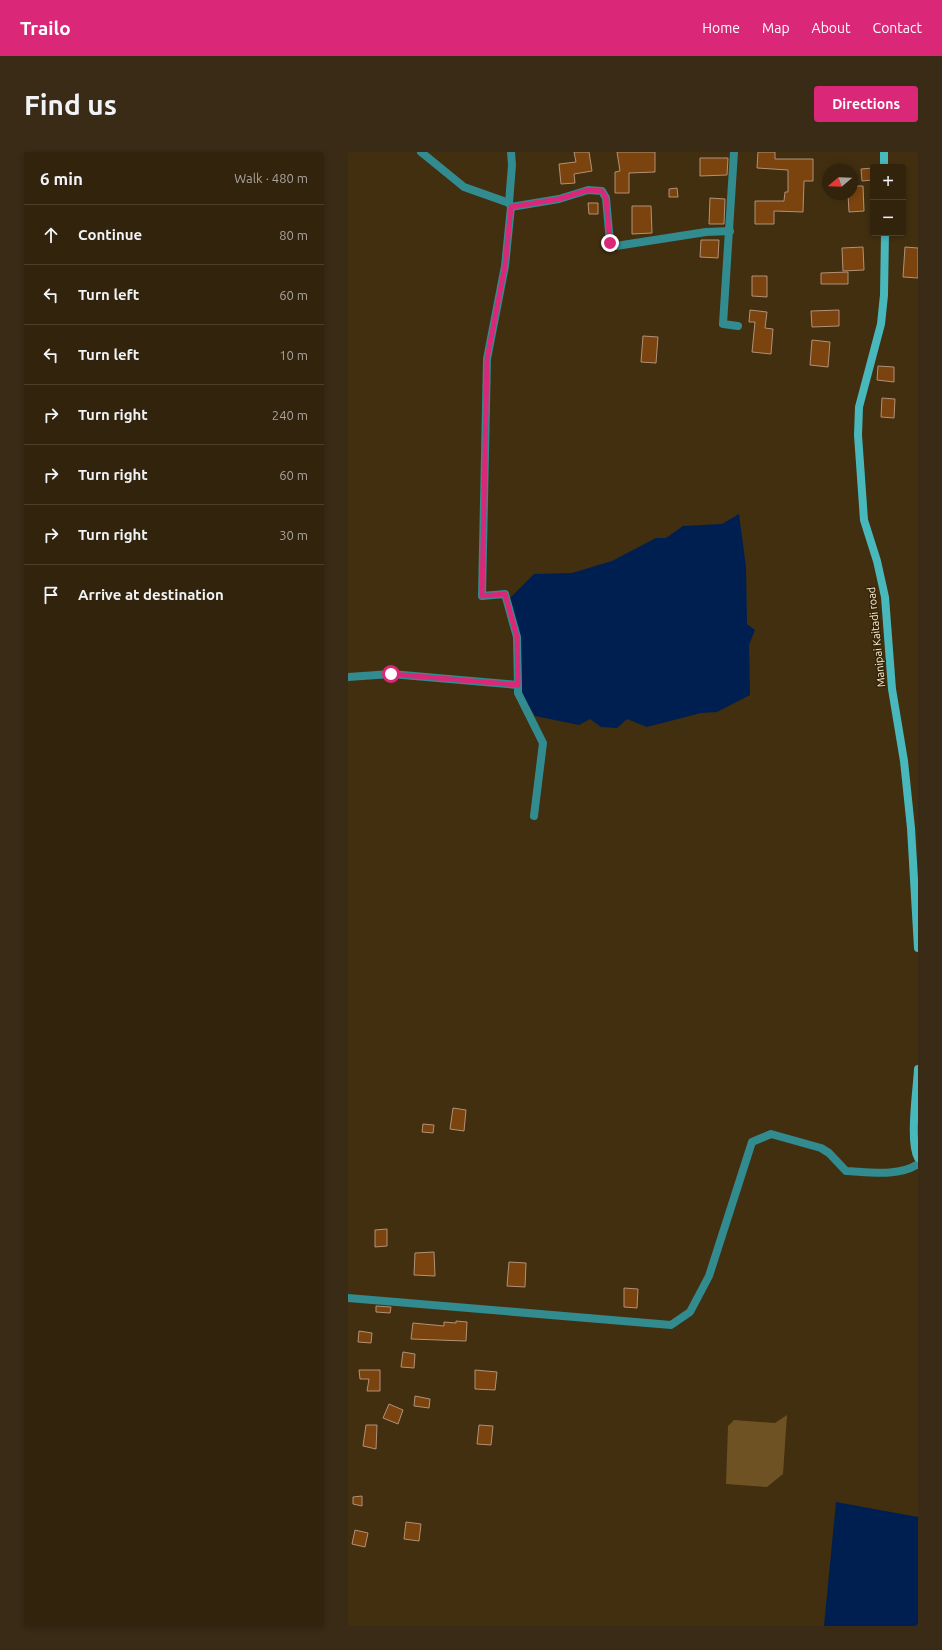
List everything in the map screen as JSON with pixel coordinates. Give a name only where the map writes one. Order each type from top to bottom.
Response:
[{"type":"main road","points":[[884,152],[884,164]]},
{"type":"main road","name":"Manipai Kaitadi road","points":[[885,236],[884,295],[881,324],[859,407],[858,434],[864,520],[877,561],[885,597],[892,689],[904,761],[912,828],[918,948]]},
{"type":"main road","points":[[918,1069],[914,1134],[915,1151],[918,1158]]},
{"type":"street","points":[[421,152],[464,187],[510,205],[559,199],[588,190],[602,191],[606,198],[610,243],[616,246],[706,232],[730,231]]},
{"type":"street","points":[[511,152],[512,165],[510,205],[505,266],[487,359],[482,596],[505,594],[517,637],[518,693],[543,743],[534,816]]},
{"type":"street","points":[[734,152],[723,324],[738,326]]},
{"type":"street","points":[[348,677],[391,674],[518,685]]},
{"type":"street","points":[[348,1298],[671,1325],[690,1312],[709,1276],[752,1142],[771,1134],[821,1148],[829,1153],[846,1171],[898,1172],[912,1168],[918,1164]]},
{"type":"shaded area","points":[[787,1415],[783,1474],[767,1487],[726,1484],[728,1426],[734,1420],[775,1423]]},
{"type":"water","points":[[739,514],[746,567],[747,624],[755,630],[749,645],[750,695],[717,712],[701,713],[647,727],[627,719],[617,728],[601,727],[590,719],[579,725],[535,716],[521,693],[520,639],[510,598],[534,574],[572,573],[612,561],[656,538],[666,538],[683,526],[722,524]]},
{"type":"water","points":[[836,1502],[918,1517],[918,1626],[824,1626]]},
{"type":"building","points":[[574,152],[589,152],[592,171],[574,174],[575,183],[561,184],[559,164],[576,162]]},
{"type":"building","points":[[617,152],[655,152],[655,172],[629,173],[629,193],[615,193],[615,172],[620,171]]},
{"type":"building","points":[[758,152],[775,152],[775,159],[813,159],[813,181],[804,181],[803,212],[774,211],[774,224],[755,224],[755,201],[784,201],[785,192],[788,192],[788,170],[757,168]]},
{"type":"building","points":[[700,158],[728,158],[727,175],[700,176]]},
{"type":"building","points":[[870,168],[870,180],[862,181],[861,169]]},
{"type":"building","points":[[858,186],[863,186],[864,211],[849,212],[848,200],[858,200]]},
{"type":"building","points":[[677,188],[678,197],[669,197],[669,189]]},
{"type":"building","points":[[710,198],[725,199],[724,224],[709,224]]},
{"type":"building","points":[[588,203],[598,203],[598,214],[589,214]]},
{"type":"building","points":[[632,206],[651,206],[652,233],[632,234]]},
{"type":"building","points":[[701,240],[719,240],[718,258],[700,257]]},
{"type":"building","points":[[863,247],[864,270],[843,271],[842,248]]},
{"type":"building","points":[[905,247],[918,248],[918,278],[903,277]]},
{"type":"building","points":[[848,272],[848,284],[821,284],[821,273]]},
{"type":"building","points":[[752,276],[767,276],[767,297],[752,296]]},
{"type":"building","points":[[750,310],[767,312],[765,328],[773,329],[771,354],[752,352],[755,322],[749,322]]},
{"type":"building","points":[[839,310],[839,326],[812,327],[811,311]]},
{"type":"building","points":[[643,336],[658,337],[656,363],[641,362]]},
{"type":"building","points":[[812,340],[830,342],[828,367],[810,365]]},
{"type":"building","points":[[878,366],[894,367],[894,382],[877,380]]},
{"type":"building","points":[[882,398],[895,399],[894,418],[881,417]]},
{"type":"building","points":[[453,1108],[466,1110],[464,1131],[450,1129]]},
{"type":"building","points":[[423,1124],[434,1125],[433,1133],[422,1132]]},
{"type":"building","points":[[387,1229],[387,1246],[375,1247],[375,1230]]},
{"type":"building","points":[[434,1252],[435,1276],[414,1275],[415,1253]]},
{"type":"building","points":[[509,1262],[526,1263],[525,1287],[507,1286]]},
{"type":"building","points":[[624,1288],[638,1289],[637,1308],[624,1307]]},
{"type":"building","points":[[376,1306],[391,1307],[390,1313],[376,1312]]},
{"type":"building","points":[[456,1321],[467,1322],[466,1341],[411,1339],[413,1323],[444,1326],[444,1322],[456,1323]]},
{"type":"building","points":[[359,1331],[372,1333],[371,1343],[358,1342]]},
{"type":"building","points":[[403,1352],[415,1354],[414,1368],[401,1367]]},
{"type":"building","points":[[359,1370],[380,1370],[380,1391],[367,1391],[369,1379],[360,1379]]},
{"type":"building","points":[[475,1370],[497,1372],[495,1390],[475,1389]]},
{"type":"building","points":[[415,1396],[430,1399],[429,1408],[414,1406]]},
{"type":"building","points":[[389,1404],[403,1410],[398,1424],[383,1418]]},
{"type":"building","points":[[366,1425],[377,1425],[376,1449],[363,1446]]},
{"type":"building","points":[[479,1425],[493,1426],[491,1445],[477,1444]]},
{"type":"building","points":[[362,1496],[362,1506],[353,1504],[353,1497]]},
{"type":"building","points":[[406,1522],[421,1524],[419,1541],[404,1539]]},
{"type":"building","points":[[355,1530],[368,1533],[365,1547],[352,1544]]},
{"type":"route","points":[[391,674],[518,685],[517,637],[505,594],[482,596],[487,359],[505,266],[511,207],[559,199],[588,190],[602,191],[606,198],[610,243]]}]
